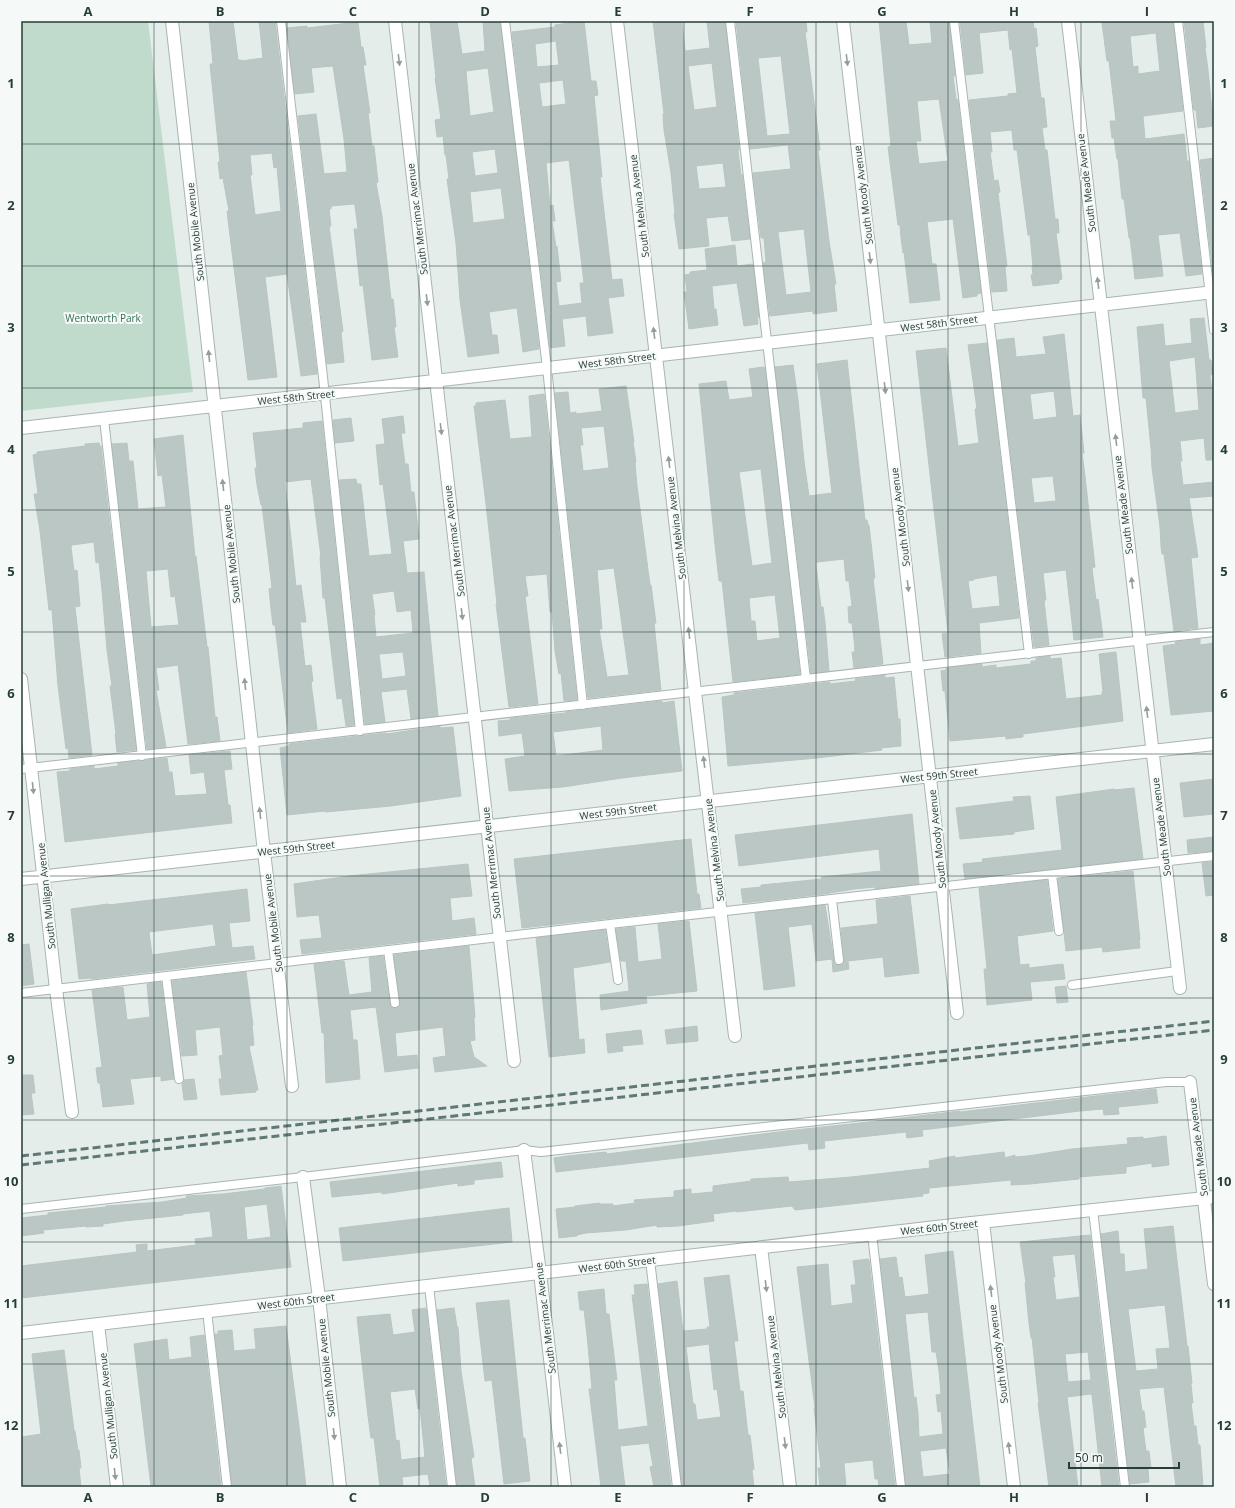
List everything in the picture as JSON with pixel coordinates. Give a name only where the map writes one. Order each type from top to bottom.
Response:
[{"type":"street","name":"South Mobile Avenue","points":[[172,21],[264,852],[292,1086]]},
{"type":"street","name":"South Merrimac Avenue","points":[[395,21],[514,1060]]},
{"type":"street","name":"South Melvina Avenue","points":[[618,21],[735,1036]]},
{"type":"street","name":"South Moody Avenue","points":[[843,21],[957,1013]]},
{"type":"street","name":"South Meade Avenue","points":[[1068,21],[1180,988]]},
{"type":"street","name":"West 58th Street","points":[[21,428],[1212,292]]},
{"type":"street","name":"South Mulligan Avenue","points":[[21,679],[26,768],[44,877],[56,989],[72,1112]]},
{"type":"street","name":"West 59th Street","points":[[21,879],[1214,744]]},
{"type":"street","name":"South Meade Avenue","points":[[1190,1082],[1209,1198],[1214,1284]]},
{"type":"street","name":"South Merrimac Avenue","points":[[524,1150],[565,1487]]},
{"type":"street","name":"South Mobile Avenue","points":[[303,1177],[319,1298],[340,1487]]},
{"type":"street","name":"West 60th Street","points":[[21,1333],[540,1274],[872,1234],[1209,1198]]},
{"type":"street","name":"South Moody Avenue","points":[[983,1222],[1014,1487]]},
{"type":"street","name":"South Melvina Avenue","points":[[761,1247],[790,1487]]},
{"type":"street","name":"South Mulligan Avenue","points":[[98,1324],[117,1487]]},
{"type":"lane","points":[[281,21],[325,394],[360,731]]},
{"type":"lane","points":[[505,21],[584,705]]},
{"type":"lane","points":[[730,21],[806,680]]},
{"type":"lane","points":[[954,21],[1029,654]]},
{"type":"lane","points":[[1178,21],[1212,292],[1214,330]]},
{"type":"lane","points":[[104,419],[142,756]]},
{"type":"lane","points":[[26,768],[806,680],[1214,632]]},
{"type":"lane","points":[[21,993],[610,924],[1214,856]]},
{"type":"lane","points":[[1052,875],[1059,931]]},
{"type":"lane","points":[[832,900],[839,960]]},
{"type":"lane","points":[[610,924],[618,980]]},
{"type":"lane","points":[[388,950],[395,1003]]},
{"type":"lane","points":[[1072,985],[1177,971]]},
{"type":"lane","points":[[166,976],[179,1079]]},
{"type":"lane","points":[[21,1209],[524,1150],[541,1152],[1166,1082],[1190,1082]]},
{"type":"lane","points":[[1093,1210],[1126,1487]]},
{"type":"lane","points":[[872,1234],[900,1487]]},
{"type":"lane","points":[[650,1260],[677,1487]]},
{"type":"lane","points":[[429,1286],[452,1487]]},
{"type":"lane","points":[[207,1311],[227,1487]]},
{"type":"green space","name":"Wentworth Park","points":[[21,21],[148,21],[193,392],[21,411]]},
{"type":"building","points":[[209,21],[233,21],[238,60],[241,61],[263,58],[259,21],[275,21],[317,374],[301,376],[287,274],[265,277],[277,377],[248,380],[227,211],[229,211],[223,178],[220,179],[218,162],[220,162],[210,64],[213,64]],"holes":[[[272,153],[274,168],[277,167],[281,211],[255,215],[250,175],[252,175],[250,155]]]},
{"type":"building","points":[[430,21],[457,21],[462,54],[485,51],[483,21],[500,21],[539,349],[523,352],[517,308],[489,312],[492,335],[497,335],[499,353],[468,357],[460,300],[456,243],[447,179],[449,179],[446,155],[443,136],[437,137],[435,120],[441,119]],"holes":[[[488,68],[494,112],[470,116],[466,71]],[[495,149],[498,173],[475,176],[472,152]],[[501,188],[505,219],[473,223],[470,192]]]},
{"type":"building","points":[[584,21],[591,81],[596,81],[598,95],[594,96],[602,177],[600,177],[612,280],[622,279],[624,296],[608,298],[613,333],[588,336],[586,316],[562,319],[565,346],[550,348],[512,32],[555,27],[555,25]],"holes":[[[556,41],[559,65],[537,67],[535,44]],[[563,80],[566,104],[542,107],[539,83]],[[569,160],[584,283],[580,283],[582,303],[559,306],[556,282],[561,281],[557,246],[556,247],[552,221],[555,221],[553,205],[550,206],[546,163]]]},
{"type":"building","points":[[653,21],[682,21],[685,51],[710,48],[707,21],[725,21],[738,151],[750,239],[732,241],[728,216],[706,218],[709,246],[679,249],[674,214],[671,173],[664,130],[664,114]],"holes":[[[712,63],[717,107],[694,110],[688,66]],[[723,163],[726,187],[699,189],[696,166]]]},
{"type":"building","points":[[736,21],[806,21],[807,32],[805,32],[820,150],[818,150],[829,241],[836,284],[834,284],[837,311],[813,314],[813,311],[770,316],[763,263],[766,262],[764,238],[761,238],[753,173],[791,169],[788,145],[750,149]],"holes":[[[781,56],[790,134],[767,136],[758,58]],[[804,229],[811,292],[786,295],[778,232]]]},
{"type":"building","points":[[879,21],[906,21],[909,45],[932,43],[930,22],[949,21],[955,76],[953,76],[956,99],[958,101],[981,293],[977,294],[977,296],[963,298],[953,219],[927,222],[932,264],[936,264],[940,300],[910,303],[888,147],[891,146]],"holes":[[[939,99],[948,161],[919,164],[916,141],[921,141],[917,101]]]},
{"type":"building","points":[[960,21],[1033,21],[1034,29],[1036,28],[1038,46],[1035,47],[1041,98],[1044,98],[1047,127],[1042,128],[1045,150],[1047,150],[1055,219],[1058,219],[1059,233],[1056,233],[1062,279],[1059,280],[1059,283],[1033,286],[1031,275],[1033,275],[1033,267],[1030,235],[1028,235],[1017,150],[1014,150],[1012,130],[990,132],[992,152],[990,152],[994,181],[998,180],[1000,192],[998,193],[1007,266],[1005,266],[1007,291],[992,292],[969,100],[1008,96],[1008,94],[1017,93],[1012,49],[1010,50],[1008,30],[979,33],[983,73],[966,75]]},
{"type":"building","points":[[1121,21],[1173,21],[1183,111],[1143,116],[1145,139],[1184,134],[1187,161],[1189,161],[1202,274],[1186,276],[1180,233],[1158,235],[1163,276],[1135,279],[1124,199],[1122,199],[1118,159],[1114,138],[1112,138],[1110,121],[1116,121],[1109,61],[1107,61],[1102,23]],"holes":[[[1156,33],[1160,71],[1138,74],[1138,66],[1133,67],[1130,36]]]},
{"type":"building","points":[[1184,21],[1203,21],[1212,111],[1214,110],[1214,126],[1198,128],[1196,110],[1194,110]]},
{"type":"building","points":[[358,22],[361,47],[363,47],[366,65],[363,65],[370,113],[368,113],[372,146],[374,146],[378,182],[376,183],[382,216],[391,299],[393,299],[394,307],[396,327],[394,327],[398,357],[372,360],[363,285],[360,286],[354,229],[358,229],[355,206],[354,204],[331,206],[331,209],[329,209],[331,226],[329,226],[343,331],[341,332],[344,362],[327,364],[298,116],[316,114],[324,174],[347,172],[344,139],[333,66],[311,68],[314,92],[295,94],[287,28],[307,26],[307,28]]},
{"type":"building","points":[[1214,158],[1214,273],[1213,273],[1200,160]]},
{"type":"building","points":[[735,245],[737,266],[753,264],[759,317],[757,317],[758,324],[744,326],[737,283],[712,286],[714,309],[716,309],[718,325],[689,329],[684,292],[687,292],[685,275],[690,274],[690,272],[707,270],[705,249]]},
{"type":"building","points":[[1204,318],[1209,360],[1211,360],[1213,374],[1210,375],[1214,400],[1214,460],[1206,460],[1204,438],[1180,441],[1182,461],[1180,461],[1183,485],[1214,482],[1214,496],[1189,498],[1198,557],[1191,558],[1198,628],[1174,631],[1164,554],[1162,554],[1161,546],[1146,398],[1143,398],[1137,327],[1163,324],[1165,346],[1192,343],[1190,319]],"holes":[[[1195,357],[1199,410],[1175,413],[1169,361]]]},
{"type":"building","points":[[1064,334],[1073,416],[1080,415],[1084,453],[1082,453],[1095,567],[1092,568],[1103,637],[1074,640],[1066,570],[1043,573],[1046,600],[1044,600],[1049,645],[1034,647],[997,341],[1014,338],[1016,357],[1046,354],[1043,337]],"holes":[[[1054,391],[1057,417],[1033,420],[1030,394]],[[1053,476],[1056,501],[1034,503],[1031,478]]]},
{"type":"building","points":[[987,343],[1019,618],[979,623],[981,653],[945,657],[942,634],[948,633],[916,351],[946,348],[958,446],[979,443],[975,409],[977,409],[968,345]],"holes":[[[997,575],[1000,606],[972,609],[968,581]]]},
{"type":"building","points":[[847,360],[865,520],[867,520],[869,525],[875,578],[873,578],[883,664],[854,668],[852,652],[855,652],[854,639],[852,623],[849,623],[848,607],[852,606],[849,581],[846,581],[844,559],[817,562],[821,607],[823,607],[825,622],[829,671],[811,673],[775,367],[793,365],[809,496],[832,493],[817,364]]},
{"type":"building","points":[[765,368],[800,674],[733,682],[722,581],[719,581],[699,384],[726,381],[729,400],[753,397],[749,369]],"holes":[[[761,469],[772,563],[752,566],[739,472]],[[775,595],[780,638],[757,641],[755,621],[751,621],[749,598]]]},
{"type":"building","points":[[626,386],[634,442],[637,486],[656,623],[654,623],[661,690],[588,698],[555,393],[568,392],[570,413],[576,412],[576,414],[602,411],[599,389]],"holes":[[[604,426],[609,468],[583,471],[580,445],[583,445],[581,428]],[[614,568],[629,675],[607,677],[599,629],[602,629],[597,570]]]},
{"type":"building","points":[[544,394],[577,700],[564,701],[561,673],[559,674],[555,651],[547,574],[525,576],[528,596],[525,596],[538,704],[509,707],[474,406],[476,406],[476,403],[505,400],[510,439],[532,437],[529,396]]},
{"type":"building","points":[[403,416],[405,433],[401,433],[405,464],[408,464],[411,492],[414,492],[419,539],[403,541],[407,573],[424,572],[438,716],[411,719],[407,689],[381,692],[385,722],[365,724],[339,480],[356,479],[357,484],[361,484],[369,556],[392,554],[383,484],[380,485],[376,445],[385,444],[382,419]],"holes":[[[394,591],[397,612],[411,610],[413,633],[376,637],[372,594]],[[403,652],[406,676],[382,679],[379,654]]]},
{"type":"building","points":[[351,418],[354,441],[335,443],[333,420]]},
{"type":"building","points":[[322,421],[354,725],[346,726],[342,698],[337,699],[325,598],[323,598],[321,557],[311,479],[285,482],[296,586],[301,585],[306,622],[300,622],[305,666],[311,665],[313,681],[311,682],[317,729],[288,733],[275,625],[273,625],[271,609],[269,589],[272,588],[262,505],[257,485],[255,468],[257,468],[253,433],[303,428],[303,423]]},
{"type":"building","points":[[183,435],[195,557],[196,556],[208,647],[215,717],[217,717],[220,741],[188,744],[178,665],[156,668],[159,690],[156,690],[166,747],[147,749],[112,444],[127,443],[129,461],[133,461],[138,509],[166,507],[162,475],[158,476],[154,439]],"holes":[[[168,569],[171,597],[175,596],[179,625],[151,627],[146,571]]]},
{"type":"building","points":[[99,443],[101,446],[136,750],[117,752],[110,686],[112,686],[107,650],[99,562],[96,563],[94,542],[72,545],[71,547],[74,571],[77,570],[80,606],[75,607],[92,755],[69,758],[68,748],[66,749],[58,686],[52,610],[49,610],[40,531],[34,494],[38,494],[33,455],[37,454],[37,452]]},
{"type":"building","points":[[1200,639],[1200,645],[1214,643],[1214,711],[1171,715],[1163,646],[1176,644],[1175,642]]},
{"type":"building","points":[[1116,652],[1123,721],[1023,734],[1023,737],[1006,739],[1006,736],[950,741],[945,691],[943,691],[941,671],[946,670],[946,668],[982,664],[982,667],[996,665],[996,668],[1031,664],[1031,661],[1036,661],[1036,658],[1050,656],[1050,659],[1061,658],[1066,699],[1102,695],[1103,692],[1099,654]]},
{"type":"building","points":[[885,675],[885,678],[894,677],[898,719],[900,719],[901,746],[881,748],[882,750],[817,758],[728,766],[722,697],[734,695],[734,693],[830,682],[830,684],[856,681],[855,679]]},
{"type":"building","points":[[662,701],[662,703],[674,701],[682,771],[563,787],[509,791],[505,759],[525,756],[522,733],[499,736],[498,721],[510,720],[510,718],[566,713],[565,712]],"holes":[[[601,726],[603,750],[556,756],[553,732]]]},
{"type":"building","points":[[440,726],[440,728],[453,727],[461,796],[391,806],[287,815],[280,748],[289,746],[289,744],[387,734]]},
{"type":"building","points":[[230,751],[232,769],[224,770],[228,805],[230,805],[232,823],[65,842],[57,772],[94,766],[94,769],[118,766],[118,763],[167,758],[169,772],[172,772],[175,796],[207,794],[204,772],[191,774],[189,755]]},
{"type":"building","points":[[1214,779],[1214,814],[1184,817],[1180,783]]},
{"type":"building","points":[[1134,788],[1143,859],[965,879],[963,864],[983,862],[982,859],[1062,850],[1056,797],[1114,789]]},
{"type":"building","points":[[1030,796],[1034,829],[1014,832],[1014,834],[960,839],[956,808],[1014,801],[1013,797]]},
{"type":"building","points":[[912,814],[919,884],[875,889],[875,887],[854,889],[824,894],[743,903],[741,889],[761,887],[761,885],[822,879],[821,877],[881,871],[879,849],[739,866],[735,835]]},
{"type":"building","points":[[1214,837],[1214,851],[1188,853],[1187,840]]},
{"type":"building","points":[[691,839],[697,894],[699,894],[701,908],[522,928],[514,859]]},
{"type":"building","points":[[1214,862],[1214,895],[1206,896],[1202,863]]},
{"type":"building","points":[[468,864],[472,896],[450,898],[452,921],[474,918],[476,934],[302,954],[300,940],[322,938],[319,915],[297,917],[294,884],[349,876]]},
{"type":"building","points":[[1133,871],[1140,948],[1103,952],[1102,947],[1066,951],[1058,879]]},
{"type":"building","points":[[1047,880],[1053,931],[1017,936],[1020,965],[1029,964],[1029,968],[1063,964],[1065,979],[1030,982],[1032,1000],[987,1005],[984,969],[987,969],[979,888]]},
{"type":"building","points":[[247,889],[250,921],[229,923],[232,948],[253,946],[255,959],[91,979],[79,979],[71,909]],"holes":[[[213,924],[216,946],[152,955],[149,932]]]},
{"type":"building","points":[[910,896],[919,973],[885,977],[883,957],[848,961],[849,969],[833,972],[832,959],[816,961],[812,924],[788,927],[795,986],[764,990],[755,913],[825,905],[834,961],[835,964],[839,965],[843,964],[844,960],[841,928],[878,924],[876,900]]},
{"type":"building","points":[[689,921],[697,991],[646,996],[647,1003],[601,1010],[600,995],[629,991],[626,961],[621,961],[616,929],[635,927],[638,962],[662,959],[658,924]]},
{"type":"building","points":[[605,930],[610,962],[573,968],[579,1040],[584,1039],[585,1053],[549,1057],[536,938]]},
{"type":"building","points":[[29,944],[34,984],[21,986],[21,945]]},
{"type":"building","points":[[469,946],[475,1017],[475,1040],[470,1041],[474,1057],[487,1066],[435,1072],[433,1058],[446,1056],[443,1027],[395,1033],[397,1057],[417,1055],[418,1068],[385,1072],[376,1007],[350,1010],[353,1040],[357,1040],[360,1079],[326,1083],[324,1033],[322,1033],[314,964],[344,961],[349,995],[372,992],[369,958],[383,956],[390,1004],[391,1007],[395,1008],[399,1007],[400,1002],[394,955]]},
{"type":"building","points":[[246,972],[254,1045],[249,1046],[258,1090],[255,1090],[256,1092],[221,1095],[219,1079],[222,1079],[219,1056],[223,1055],[220,1027],[195,1030],[197,1055],[182,1056],[172,981]]},
{"type":"building","points":[[161,982],[174,1079],[161,1081],[161,1076],[130,1079],[134,1104],[103,1107],[100,1083],[98,1083],[96,1068],[102,1067],[92,990],[123,987],[127,1020],[150,1017],[147,984]]},
{"type":"building","points":[[1066,986],[1068,1002],[1057,1003],[1055,987]]},
{"type":"building","points":[[697,1026],[698,1041],[667,1044],[665,1030]]},
{"type":"building","points":[[641,1030],[643,1044],[622,1046],[623,1051],[608,1053],[606,1034]]},
{"type":"building","points":[[21,1075],[33,1075],[35,1093],[31,1093],[34,1114],[21,1115]]},
{"type":"building","points":[[194,1079],[197,1099],[184,1100],[182,1084],[184,1080]]},
{"type":"building","points":[[1156,1089],[1158,1103],[1118,1107],[1119,1114],[1104,1115],[1103,1109],[1080,1111],[922,1130],[923,1136],[907,1138],[906,1132],[824,1141],[825,1148],[809,1150],[808,1143],[556,1172],[554,1158],[606,1152],[607,1154],[786,1131]]},
{"type":"building","points":[[1166,1136],[1169,1165],[1152,1167],[1152,1163],[1126,1167],[1126,1173],[1079,1177],[1079,1179],[1030,1184],[1011,1185],[1011,1180],[929,1188],[929,1193],[922,1194],[923,1196],[795,1210],[792,1206],[736,1211],[713,1214],[714,1221],[678,1226],[657,1227],[657,1225],[626,1230],[586,1233],[577,1236],[559,1238],[556,1209],[600,1203],[613,1204],[613,1206],[635,1203],[634,1200],[674,1197],[674,1191],[691,1189],[691,1194],[713,1192],[713,1186],[751,1181],[751,1179],[788,1177],[789,1182],[851,1177],[930,1168],[929,1161],[955,1156],[955,1158],[1004,1152],[1005,1158],[1015,1155],[1015,1157],[1028,1156],[1072,1149],[1128,1144],[1127,1138],[1143,1137],[1143,1139]]},
{"type":"building","points":[[501,1162],[503,1177],[474,1180],[474,1184],[458,1186],[458,1183],[382,1194],[382,1192],[332,1197],[330,1182]]},
{"type":"building","points":[[281,1186],[291,1267],[21,1298],[21,1266],[137,1252],[136,1245],[147,1244],[147,1251],[196,1245],[195,1239],[213,1237],[210,1211],[124,1221],[103,1224],[103,1226],[43,1230],[44,1233],[21,1236],[21,1218],[106,1206],[162,1202],[187,1198],[186,1196],[223,1194]],"holes":[[[267,1204],[271,1237],[247,1240],[244,1207]]]},
{"type":"building","points":[[509,1208],[512,1242],[343,1261],[339,1228]]},
{"type":"building","points":[[1173,1226],[1192,1383],[1193,1403],[1191,1403],[1198,1445],[1200,1445],[1203,1487],[1176,1487],[1164,1387],[1139,1389],[1146,1427],[1143,1428],[1146,1451],[1149,1451],[1151,1468],[1148,1469],[1149,1482],[1130,1484],[1101,1234],[1118,1231],[1120,1254],[1124,1254],[1125,1272],[1148,1269],[1144,1229]],"holes":[[[1165,1305],[1170,1348],[1156,1349],[1158,1369],[1136,1371],[1128,1309]]]},
{"type":"building","points":[[1090,1235],[1119,1487],[1102,1487],[1091,1394],[1067,1397],[1078,1487],[1049,1487],[1020,1242]],"holes":[[[1075,1254],[1080,1297],[1056,1300],[1052,1256]],[[1088,1352],[1091,1380],[1068,1382],[1065,1354]]]},
{"type":"building","points":[[953,1251],[980,1487],[906,1487],[880,1259],[896,1257],[899,1278],[902,1277],[905,1297],[929,1294],[925,1255]],"holes":[[[928,1312],[932,1352],[936,1352],[939,1371],[941,1394],[936,1395],[938,1412],[941,1411],[943,1434],[919,1437],[918,1414],[916,1397],[914,1398],[905,1314]],[[946,1448],[950,1474],[923,1477],[920,1451]]]},
{"type":"building","points":[[868,1259],[895,1487],[879,1487],[878,1479],[875,1479],[872,1460],[844,1463],[846,1487],[820,1487],[818,1468],[821,1468],[815,1408],[797,1267],[828,1264],[831,1306],[853,1303],[851,1285],[856,1285],[853,1261]]},
{"type":"building","points":[[729,1275],[738,1341],[734,1341],[740,1391],[743,1391],[748,1435],[750,1435],[754,1469],[752,1470],[754,1487],[682,1487],[658,1284],[677,1281],[683,1331],[707,1329],[707,1327],[710,1327],[704,1278]],"holes":[[[709,1344],[714,1390],[717,1389],[721,1417],[697,1420],[695,1404],[693,1404],[686,1347]]]},
{"type":"building","points":[[647,1284],[671,1487],[654,1487],[650,1467],[653,1466],[649,1443],[620,1446],[625,1487],[601,1487],[589,1389],[592,1389],[587,1335],[584,1310],[580,1310],[578,1292],[604,1289],[606,1314],[609,1314],[617,1380],[614,1380],[618,1430],[648,1426],[632,1295],[635,1295],[634,1285]]},
{"type":"building","points":[[509,1300],[523,1438],[525,1438],[530,1481],[504,1484],[492,1380],[485,1381],[476,1303]]},
{"type":"building","points":[[426,1308],[446,1487],[430,1487],[428,1474],[402,1477],[403,1487],[380,1487],[374,1438],[371,1438],[368,1416],[357,1317],[390,1314],[393,1335],[415,1332],[412,1310]],"holes":[[[415,1389],[418,1409],[420,1408],[425,1457],[401,1460],[399,1440],[396,1441],[390,1392]]]},
{"type":"building","points":[[454,1308],[458,1327],[461,1371],[474,1457],[471,1458],[475,1487],[457,1487],[437,1310]]},
{"type":"building","points":[[286,1326],[306,1487],[232,1487],[215,1334],[218,1334],[218,1331],[232,1330],[234,1351],[256,1349],[254,1329]]},
{"type":"building","points":[[204,1335],[221,1487],[151,1487],[134,1344],[167,1339],[169,1360],[192,1357],[190,1337]]},
{"type":"building","points":[[64,1350],[74,1431],[78,1451],[79,1450],[81,1487],[21,1487],[21,1437],[41,1434],[32,1354]]},
{"type":"railway","points":[[21,1156],[1214,1021]]},
{"type":"railway","points":[[21,1165],[1214,1030]]}]
